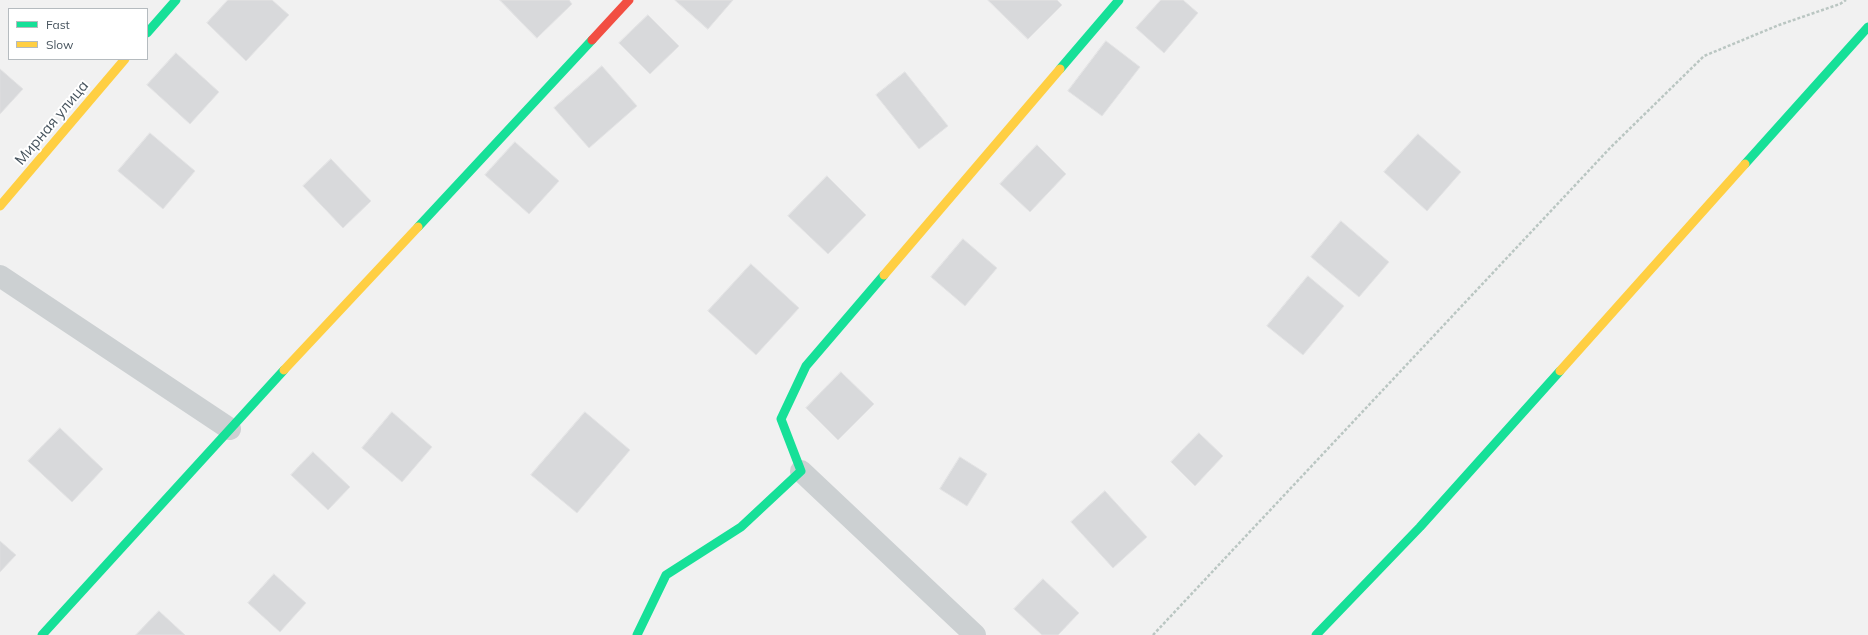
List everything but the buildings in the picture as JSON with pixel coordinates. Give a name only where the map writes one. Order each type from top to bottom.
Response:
[{"type":"street","points":[[148,33],[176,0]]},
{"type":"street","points":[[42,635],[230,429],[629,0]]},
{"type":"street","points":[[975,635],[801,471],[782,419],[806,366],[1119,0]]},
{"type":"street","points":[[1316,635],[1425,521],[1868,27]]},
{"type":"street","name":"Мирная улица","points":[[0,206],[124,60]]},
{"type":"street","points":[[0,276],[230,429]]},
{"type":"street","points":[[637,635],[666,575],[741,527],[801,471]]},
{"type":"path","points":[[1153,635],[1610,148],[1704,56],[1779,25],[1840,4],[1846,0]]},
{"type":"traffic: fast","points":[[148,32],[176,0]]},
{"type":"traffic: fast","points":[[1060,69],[1119,0]]},
{"type":"traffic: fast","points":[[1745,164],[1868,27]]},
{"type":"traffic: fast","points":[[418,227],[592,40]]},
{"type":"traffic: fast","points":[[637,635],[666,575],[741,527],[801,471],[781,419],[806,366],[884,275]]},
{"type":"traffic: fast","points":[[42,635],[284,370]]},
{"type":"traffic: fast","points":[[1316,635],[1420,527],[1560,371]]},
{"type":"traffic: slow","points":[[0,206],[124,60]]},
{"type":"traffic: slow","points":[[884,275],[1060,69]]},
{"type":"traffic: slow","points":[[1560,371],[1745,164]]},
{"type":"traffic: slow","points":[[284,370],[418,227]]},
{"type":"traffic: jam","points":[[592,40],[629,0]]}]
